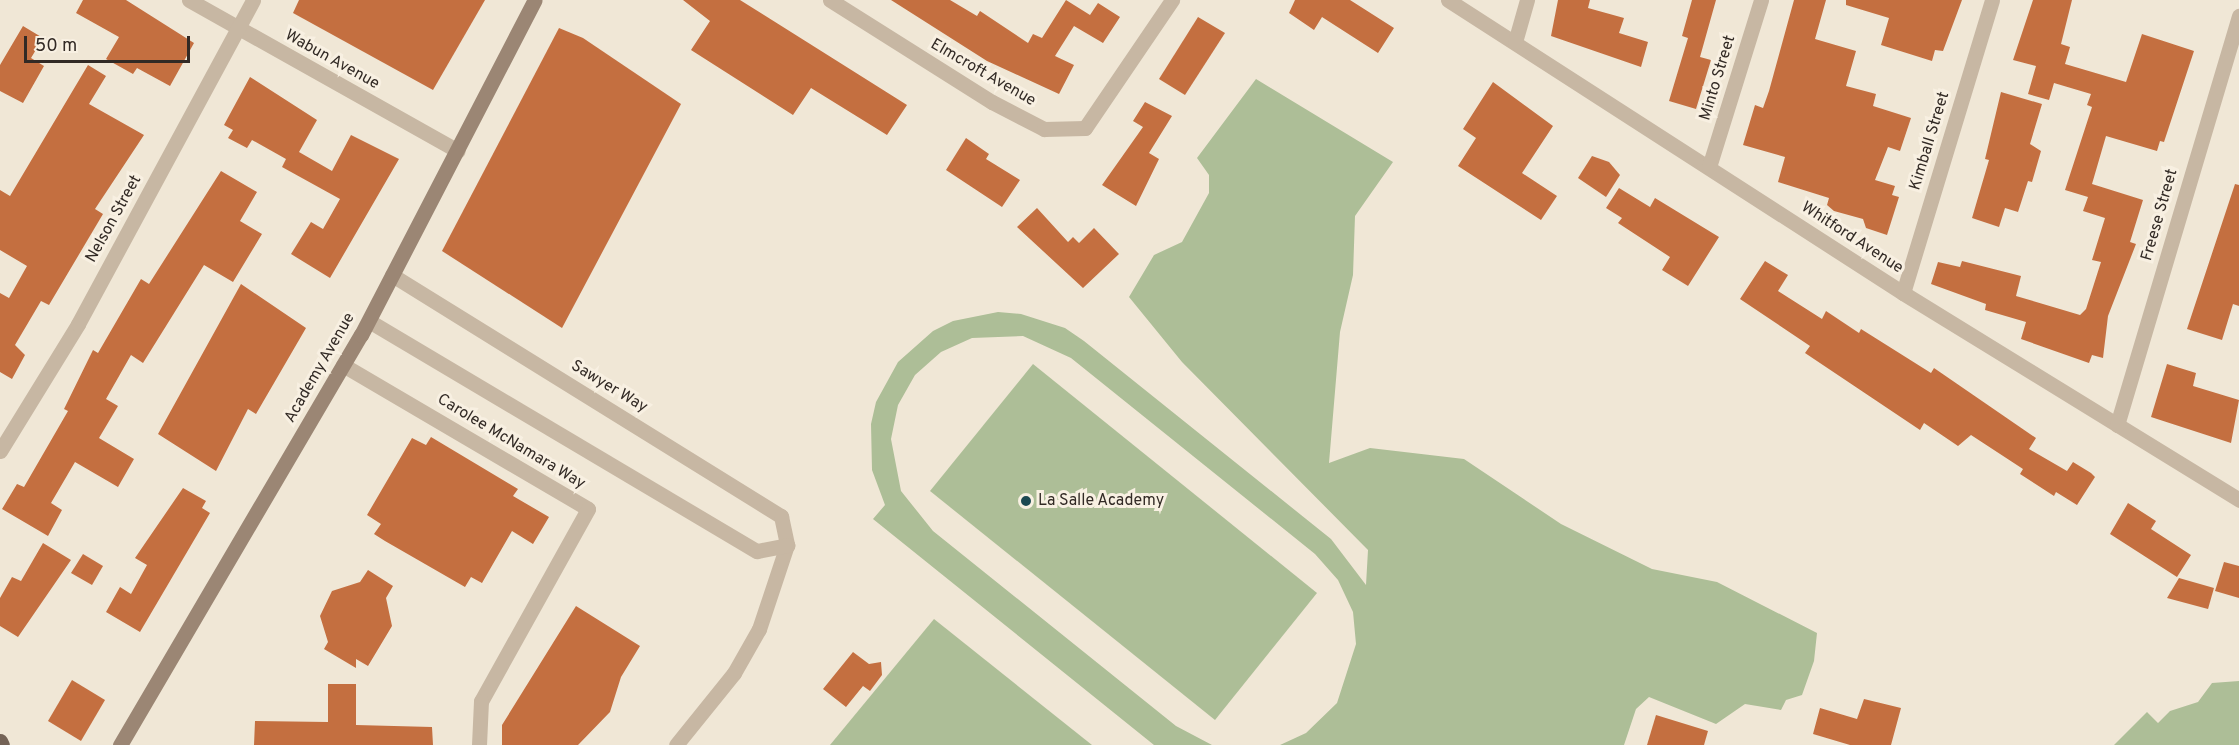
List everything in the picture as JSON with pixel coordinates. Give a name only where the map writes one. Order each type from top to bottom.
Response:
[{"type":"main road","points":[[0,741],[2,745]]},
{"type":"street","name":"Wabun Avenue","points":[[189,0],[458,151]]},
{"type":"street","name":"Nelson Street","points":[[0,452],[78,324],[253,0]]},
{"type":"street","name":"Academy Avenue","points":[[120,745],[369,321],[535,0]]},
{"type":"street","name":"Elmcroft Avenue","points":[[830,0],[992,102],[1044,129],[1085,128],[1172,0]]},
{"type":"street","name":"Whitford Avenue","points":[[1448,0],[1903,293],[2239,500]]},
{"type":"street","points":[[1515,42],[1527,0]]},
{"type":"street","name":"Minto Street","points":[[1709,167],[1761,0]]},
{"type":"street","name":"Kimball Street","points":[[1903,293],[1992,0]]},
{"type":"street","name":"Freese Street","points":[[2118,425],[2239,16]]},
{"type":"street","name":"Sawyer Way","points":[[392,275],[781,516],[788,545],[777,585],[738,666],[676,745]]},
{"type":"street","points":[[369,321],[757,551],[788,545]]},
{"type":"street","name":"Carolee McNamara Way","points":[[343,365],[588,509],[481,701],[479,745]]},
{"type":"green space","points":[[1256,79],[1393,162],[1355,216],[1353,275],[1340,332],[1329,463],[1370,448],[1464,459],[1561,524],[1652,569],[1717,582],[1817,633],[1814,661],[1802,695],[1786,700],[1781,710],[1745,704],[1716,724],[1649,697],[1636,709],[1624,745],[1280,745],[1306,733],[1337,703],[1356,644],[1353,612],[1338,580],[1315,554],[1071,358],[1023,336],[972,338],[941,352],[915,375],[898,405],[891,439],[901,491],[933,531],[1176,726],[1212,745],[1154,745],[873,519],[885,505],[872,470],[871,424],[876,402],[898,362],[933,331],[953,321],[998,312],[1021,314],[1065,328],[1084,341],[1331,539],[1366,585],[1368,550],[1182,362],[1129,297],[1154,255],[1182,242],[1209,193],[1209,175],[1197,158]]},
{"type":"green space","points":[[1033,364],[1317,593],[1215,720],[930,491]]},
{"type":"green space","points":[[934,619],[1092,745],[830,745]]},
{"type":"green space","points":[[2239,681],[2239,745],[2114,745],[2147,712],[2158,723],[2170,711],[2198,702],[2212,683]]},
{"type":"building","points":[[83,0],[126,0],[194,43],[170,86],[137,68],[133,74],[106,59],[119,37],[76,13]]},
{"type":"building","points":[[299,0],[485,0],[433,90],[293,13]]},
{"type":"building","points":[[683,0],[740,0],[907,105],[887,135],[811,88],[793,115],[691,50],[710,21]]},
{"type":"building","points":[[891,0],[950,0],[977,16],[980,11],[1028,43],[1033,34],[1042,38],[1066,0],[1090,15],[1098,3],[1120,17],[1103,43],[1074,26],[1055,56],[1074,65],[1059,94],[987,61]]},
{"type":"building","points":[[1295,0],[1350,0],[1394,28],[1378,53],[1322,17],[1314,30],[1289,13]]},
{"type":"building","points":[[1558,0],[1590,0],[1588,8],[1624,18],[1619,33],[1648,42],[1641,67],[1551,36]]},
{"type":"building","points":[[1692,0],[1716,0],[1700,57],[1711,60],[1696,109],[1669,101],[1688,38],[1682,36]]},
{"type":"building","points":[[1794,0],[1826,0],[1815,39],[1856,51],[1846,86],[1876,94],[1873,106],[1911,118],[1900,151],[1888,147],[1875,180],[1895,186],[1892,195],[1899,197],[1887,235],[1866,228],[1863,219],[1834,211],[1827,205],[1829,198],[1778,182],[1785,157],[1743,145],[1755,105],[1763,108],[1769,91]]},
{"type":"building","points":[[1846,0],[1962,0],[1943,51],[1935,50],[1932,61],[1881,45],[1889,18],[1846,5]]},
{"type":"building","points":[[2033,0],[2072,0],[2061,44],[2070,47],[2065,64],[2126,82],[2142,34],[2194,51],[2164,142],[2160,141],[2157,151],[2106,136],[2092,184],[2143,200],[2130,242],[2136,244],[2108,316],[2103,358],[2092,355],[2089,363],[2021,339],[2026,322],[1985,310],[1986,304],[1931,284],[1938,262],[1960,267],[1962,261],[2021,276],[2016,296],[2080,315],[2086,309],[2101,262],[2092,260],[2105,218],[2083,211],[2088,197],[2065,190],[2092,107],[2087,105],[2091,94],[2054,83],[2049,100],[2028,94],[2036,66],[2013,60]]},
{"type":"building","points":[[1198,17],[1225,33],[1185,95],[1159,79]]},
{"type":"building","points":[[23,26],[43,38],[31,58],[44,66],[23,103],[0,91],[0,65]]},
{"type":"building","points":[[559,28],[583,38],[681,104],[562,328],[442,251]]},
{"type":"building","points":[[88,65],[106,76],[89,104],[144,135],[95,209],[103,214],[49,305],[41,301],[15,345],[25,355],[12,379],[0,372],[0,293],[9,298],[27,266],[0,250],[0,190],[10,196]]},
{"type":"building","points":[[250,77],[317,120],[299,152],[332,171],[351,135],[399,159],[330,278],[291,254],[311,222],[323,229],[340,199],[282,167],[286,159],[252,140],[247,148],[228,138],[233,130],[224,125]]},
{"type":"building","points":[[1493,82],[1553,126],[1522,173],[1557,196],[1541,220],[1458,166],[1476,138],[1463,129]]},
{"type":"building","points":[[2001,92],[2042,104],[2030,144],[2041,151],[2032,182],[2028,181],[2018,212],[2005,208],[1999,227],[1972,218],[1989,160],[1985,159]]},
{"type":"building","points":[[1145,102],[1172,116],[1149,153],[1159,159],[1136,206],[1102,185],[1143,127],[1133,121]]},
{"type":"building","points":[[966,138],[989,154],[986,159],[1020,180],[1002,207],[946,170]]},
{"type":"building","points":[[1592,156],[1609,162],[1620,175],[1606,197],[1578,178]]},
{"type":"building","points":[[221,171],[257,192],[240,221],[262,234],[233,282],[204,265],[143,363],[131,355],[106,399],[118,406],[99,438],[134,459],[118,487],[75,462],[51,503],[62,510],[48,536],[2,509],[17,484],[24,487],[68,411],[64,409],[93,350],[98,353],[141,279],[149,284]]},
{"type":"building","points":[[2235,184],[2239,185],[2239,306],[2233,304],[2222,340],[2187,329]]},
{"type":"building","points":[[1619,188],[1650,207],[1655,198],[1719,237],[1688,286],[1662,270],[1670,257],[1618,223],[1622,218],[1606,208]]},
{"type":"building","points":[[1037,208],[1068,242],[1073,237],[1079,243],[1094,228],[1119,254],[1083,288],[1017,227]]},
{"type":"building","points":[[1765,261],[1788,275],[1778,291],[1822,319],[1826,311],[1859,333],[1861,329],[1931,373],[1934,368],[2036,438],[2029,449],[2067,471],[2073,462],[2091,473],[2095,477],[2077,505],[2056,492],[2054,496],[2020,474],[2023,469],[1971,435],[1958,446],[1924,423],[1920,430],[1805,353],[1810,346],[1740,299]]},
{"type":"building","points":[[241,284],[306,328],[256,414],[248,409],[216,471],[158,434]]},
{"type":"building","points":[[2167,364],[2196,373],[2193,386],[2239,400],[2231,443],[2151,417]]},
{"type":"building","points":[[431,437],[518,489],[513,496],[549,517],[533,544],[512,531],[482,583],[471,577],[465,587],[385,541],[374,534],[381,524],[367,515],[412,438],[426,445]]},
{"type":"building","points":[[183,488],[206,501],[202,508],[210,513],[140,632],[106,612],[120,587],[131,594],[147,565],[135,558]]},
{"type":"building","points":[[2128,503],[2156,521],[2151,529],[2191,555],[2177,577],[2110,534]]},
{"type":"building","points":[[43,543],[71,560],[18,637],[0,626],[0,598],[12,577],[21,581]]},
{"type":"building","points":[[83,554],[103,566],[92,585],[71,573]]},
{"type":"building","points":[[2224,562],[2239,566],[2239,598],[2215,591]]},
{"type":"building","points":[[368,570],[393,586],[386,598],[392,626],[368,666],[356,659],[356,668],[324,649],[328,642],[320,616],[332,591],[360,582]]},
{"type":"building","points":[[2179,578],[2214,588],[2208,609],[2167,598]]},
{"type":"building","points":[[576,606],[640,646],[621,677],[610,712],[578,745],[502,745],[502,725]]},
{"type":"building","points":[[853,652],[869,664],[881,662],[882,675],[870,691],[863,686],[846,707],[823,689]]},
{"type":"building","points":[[72,680],[105,700],[81,741],[48,721]]},
{"type":"building","points":[[328,684],[356,684],[356,725],[432,727],[433,745],[254,745],[255,721],[328,722]]},
{"type":"building","points":[[1864,699],[1901,708],[1891,745],[1850,745],[1813,734],[1820,708],[1857,719]]},
{"type":"building","points":[[1656,715],[1708,731],[1704,745],[1647,745]]},
{"type":"place","name":"La Salle Academy","points":[[1026,501]]}]
